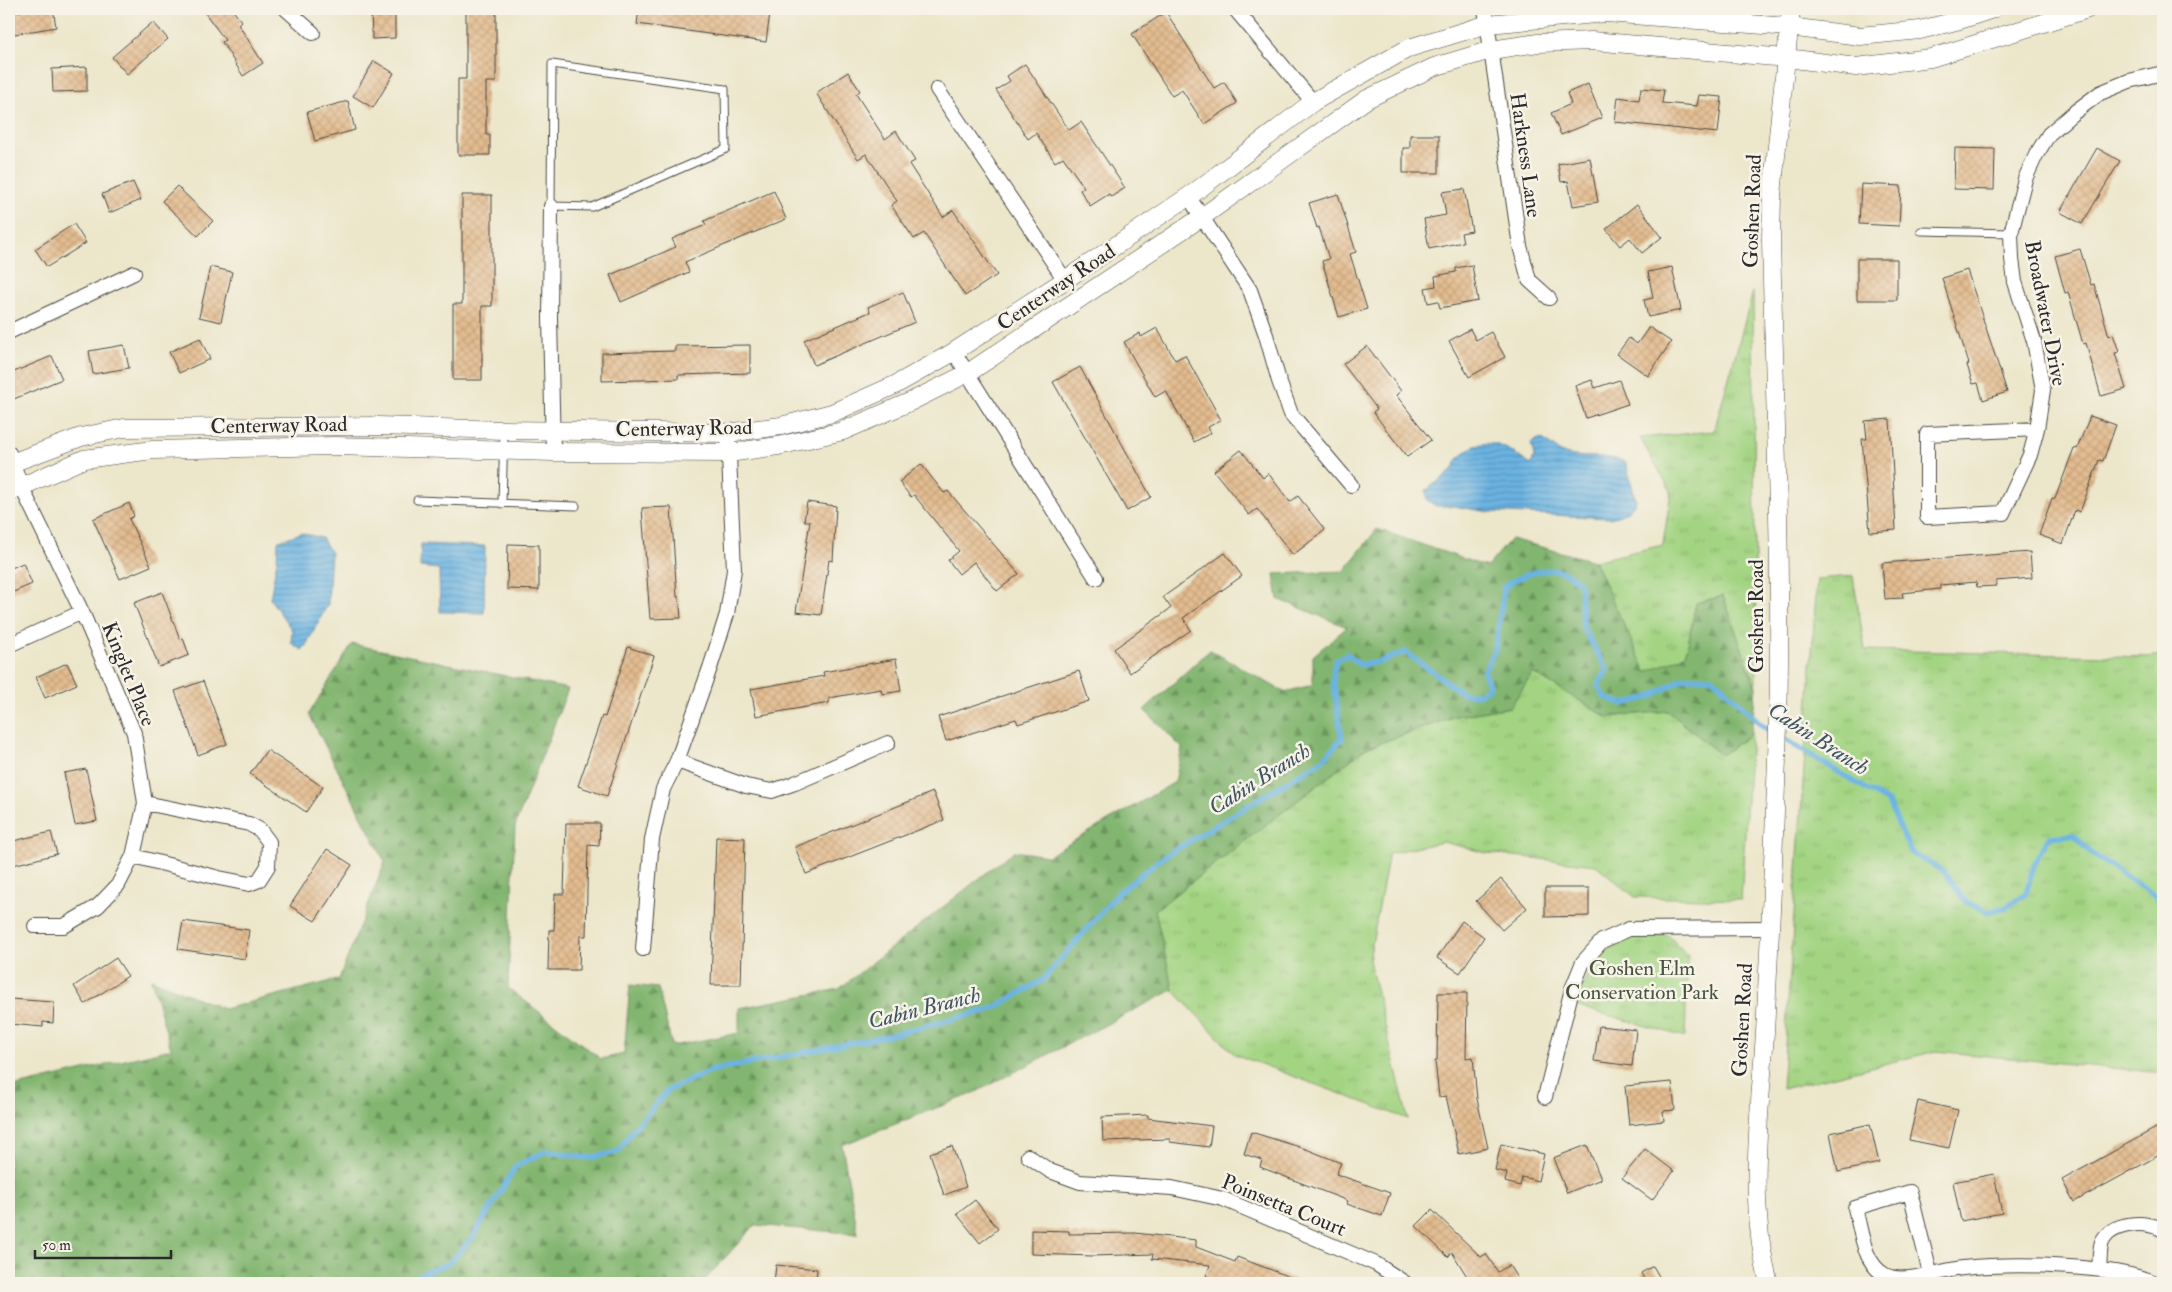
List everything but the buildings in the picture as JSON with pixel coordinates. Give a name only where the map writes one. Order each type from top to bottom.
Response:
[{"type":"street","points":[[286,9],[313,33]]},
{"type":"street","points":[[1235,9],[1312,102]]},
{"type":"street","name":"Goshen Road","points":[[1768,1283],[1758,1224],[1757,1188],[1778,718],[1778,542],[1771,239],[1772,195],[1791,9]]},
{"type":"street","name":"Centerway Road","points":[[10,460],[81,436],[124,428],[379,426],[553,431],[728,433],[781,426],[832,413],[896,385],[954,352],[1065,280],[1188,196],[1312,102],[1409,48],[1487,16],[1606,13],[1789,27],[1860,36],[1920,30],[1993,9]]},
{"type":"street","name":"Centerway Road","points":[[15,489],[84,459],[152,450],[335,446],[553,452],[729,453],[778,446],[843,431],[912,402],[968,373],[1202,217],[1367,98],[1434,68],[1491,50],[1538,43],[1592,41],[1787,58],[1856,67],[1931,58],[2088,9]]},
{"type":"street","name":"Harkness Lane","points":[[1487,16],[1520,246],[1530,280],[1549,298]]},
{"type":"street","name":"Broadwater Drive","points":[[2037,429],[1927,434],[1927,517],[2003,514],[2030,455],[2037,429],[2043,390],[2034,341],[2015,282],[2011,233],[2025,179],[2036,155],[2049,134],[2100,93],[2129,81],[2163,73]]},
{"type":"street","points":[[937,89],[1065,280]]},
{"type":"street","points":[[1188,196],[1250,290],[1291,414],[1351,485]]},
{"type":"street","points":[[551,206],[550,318],[553,452]]},
{"type":"street","points":[[9,332],[134,272]]},
{"type":"street","points":[[954,352],[1096,578]]},
{"type":"street","points":[[643,949],[652,839],[664,789],[677,762],[727,614],[734,570],[728,433]]},
{"type":"street","name":"Kinglet Place","points":[[10,460],[15,489],[82,612],[134,733],[145,802],[134,856],[118,885],[98,906],[64,926],[35,926]]},
{"type":"street","points":[[9,645],[82,612]]},
{"type":"street","points":[[677,762],[746,786],[772,791],[796,783],[888,743]]},
{"type":"street","points":[[134,856],[249,884],[259,880],[268,866],[269,842],[260,830],[249,824],[145,802]]},
{"type":"street","points":[[1545,1097],[1572,989],[1584,962],[1602,942],[1629,929],[1769,928]]},
{"type":"street","name":"Poinsetta Court","points":[[1028,1156],[1050,1171],[1080,1182],[1172,1188],[1223,1199],[1376,1264],[1405,1283]]},
{"type":"street","points":[[1930,1273],[1910,1192],[1855,1208],[1867,1254],[1872,1264],[1885,1276],[1902,1280],[1963,1268],[2015,1265],[2099,1270],[2156,1283]]},
{"type":"street","points":[[2099,1270],[2102,1242],[2115,1230],[2135,1224],[2157,1226],[2163,1230]]},
{"type":"lane","points":[[552,64],[725,89],[726,149],[592,207],[551,206],[552,64]]},
{"type":"lane","points":[[1921,231],[2011,233]]},
{"type":"lane","points":[[502,504],[504,430]]},
{"type":"lane","points":[[416,500],[576,506]]},
{"type":"green space","points":[[1753,292],[1756,688],[1723,596],[1696,603],[1686,655],[1646,673],[1594,561],[1663,545],[1671,491],[1640,438],[1714,431]]},
{"type":"green space","points":[[1377,529],[1487,567],[1511,539],[1594,561],[1646,672],[1686,655],[1696,603],[1723,596],[1756,688],[1751,734],[1721,755],[1668,711],[1607,717],[1533,673],[1510,707],[1456,716],[1366,748],[1155,910],[1173,990],[972,1094],[842,1145],[858,1234],[755,1225],[702,1283],[9,1283],[9,1088],[171,1049],[151,979],[224,1009],[339,979],[385,862],[309,714],[352,644],[568,689],[515,826],[508,988],[601,1059],[624,1054],[630,985],[658,988],[672,1046],[739,1033],[739,1008],[839,989],[1014,851],[1048,856],[1175,782],[1182,748],[1144,710],[1210,650],[1284,692],[1313,685],[1313,656],[1347,627],[1278,599],[1274,574],[1344,571]]},
{"type":"green space","points":[[1853,576],[1865,650],[2147,657],[2163,655],[2163,1073],[1936,1051],[1782,1089],[1817,579]]},
{"type":"green space","points":[[1533,673],[1607,717],[1668,711],[1721,755],[1751,734],[1741,900],[1635,897],[1596,865],[1487,853],[1443,842],[1389,853],[1369,960],[1408,1119],[1234,1054],[1173,990],[1155,910],[1366,748],[1456,716],[1510,707]]},
{"type":"green space","name":"Goshen Elm Conservation Park","points":[[1641,935],[1668,935],[1688,956],[1685,1037],[1576,1006],[1585,980],[1597,959],[1615,944]]},
{"type":"water","points":[[1541,438],[1568,455],[1613,458],[1626,463],[1636,501],[1634,505],[1625,513],[1610,518],[1490,512],[1453,506],[1436,506],[1427,500],[1426,490],[1448,474],[1460,457],[1471,448],[1489,443],[1498,445],[1506,448],[1531,465],[1534,456],[1531,443]]},
{"type":"water","points":[[301,533],[322,538],[331,553],[328,604],[302,650],[291,643],[292,630],[270,599],[277,560],[278,541]]},
{"type":"water","points":[[421,544],[485,546],[484,613],[440,612],[439,569],[420,567]]},
{"type":"waterway","name":"Cabin Branch","points":[[415,1283],[419,1275],[449,1263],[473,1237],[516,1166],[546,1151],[588,1158],[618,1152],[633,1130],[668,1090],[710,1071],[887,1036],[992,1009],[1043,980],[1118,893],[1162,858],[1323,760],[1342,738],[1333,681],[1335,661],[1347,654],[1360,665],[1380,662],[1405,652],[1462,693],[1478,695],[1490,687],[1484,672],[1495,650],[1504,587],[1525,575],[1540,571],[1556,570],[1564,572],[1580,584],[1583,628],[1607,670],[1598,685],[1604,697],[1623,704],[1650,697],[1684,678],[1712,677],[1764,727],[1888,802],[1911,852],[1944,872],[1965,901],[1988,912],[2007,907],[2026,893],[2035,862],[2049,837],[2073,835],[2092,854],[2157,897],[2163,912]]}]
